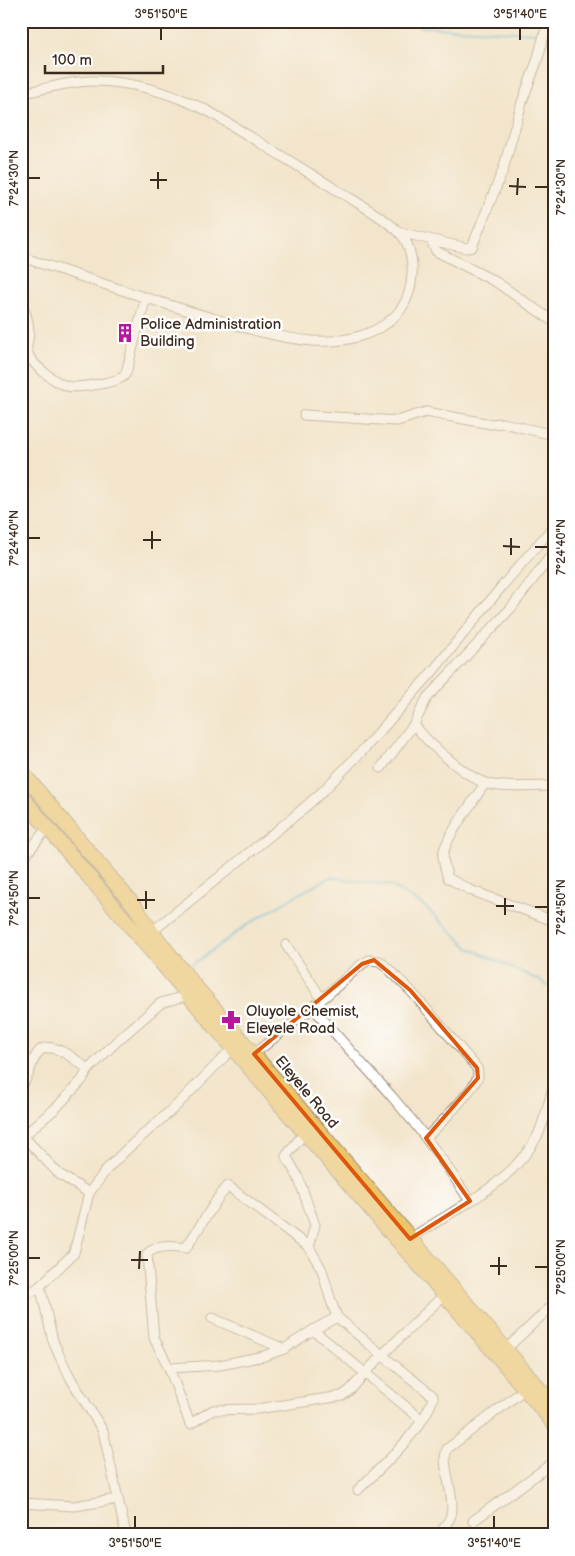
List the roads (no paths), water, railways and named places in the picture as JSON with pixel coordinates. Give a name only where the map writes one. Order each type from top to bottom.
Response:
[{"type":"main road","name":"Eleyele Road","points":[[21,771],[136,908],[151,940]]},
{"type":"main road","name":"Eleyele Road","points":[[21,796],[151,940],[233,1048],[554,1424]]},
{"type":"main road","name":"Eleyele Road","points":[[186,988],[254,1054],[554,1406]]},
{"type":"street","points":[[399,232],[466,248],[472,247],[503,170],[522,102],[548,23]]},
{"type":"street","points":[[21,94],[92,81],[134,86],[173,95],[210,112],[370,210],[399,232],[406,241],[411,259],[412,278],[405,303],[398,314],[373,332],[347,339],[310,341],[272,334],[188,311],[21,257]]},
{"type":"street","points":[[431,240],[436,251],[496,282],[554,322]]},
{"type":"street","points":[[21,301],[28,319],[29,333],[26,345],[29,356],[36,366],[58,382],[68,387],[79,387],[120,378],[126,373],[146,297]]},
{"type":"street","points":[[304,415],[397,420],[426,412],[491,424],[504,423],[554,433]]},
{"type":"street","points":[[151,940],[322,792],[365,748],[433,671],[554,526]]},
{"type":"street","points":[[381,768],[414,724],[432,692],[511,608],[553,554],[545,549],[535,548],[526,558]]},
{"type":"street","points":[[414,724],[430,743],[468,773],[485,783],[502,786],[554,786]]},
{"type":"street","points":[[485,783],[457,826],[444,851],[443,856],[448,878],[470,890],[554,921]]},
{"type":"street","points":[[21,861],[48,827]]},
{"type":"street","points":[[286,945],[322,999]]},
{"type":"street","points":[[254,1054],[313,1007],[362,964],[369,960],[380,961],[410,990],[477,1068],[478,1078],[469,1091],[426,1138]]},
{"type":"street","points":[[89,1193],[60,1174],[22,1137],[57,1107],[82,1080],[88,1070],[117,1041],[161,1003],[186,988]]},
{"type":"street","points":[[313,1007],[426,1138],[447,1165],[470,1201]]},
{"type":"street","points":[[21,1086],[27,1079],[36,1054],[41,1048],[55,1049],[75,1059],[88,1070]]},
{"type":"street","points":[[21,1299],[40,1286],[74,1253],[89,1193],[107,1169],[176,1106],[233,1048]]},
{"type":"street","points":[[410,1239],[505,1177],[520,1162],[539,1134],[551,1094],[554,1095]]},
{"type":"street","points":[[305,1132],[286,1156],[298,1177],[315,1225],[309,1247]]},
{"type":"street","points":[[358,1490],[406,1441],[422,1420],[433,1400],[433,1396],[382,1355],[337,1317],[322,1270],[309,1247],[228,1186],[218,1198],[186,1248],[175,1245],[156,1248],[149,1252],[146,1257],[151,1291],[154,1338],[190,1424],[213,1410],[256,1409],[342,1396],[382,1355],[444,1295]]},
{"type":"street","points":[[40,1286],[49,1326],[60,1357],[71,1379],[103,1431],[126,1535]]},
{"type":"street","points":[[506,1349],[554,1304]]},
{"type":"street","points":[[168,1368],[220,1365],[264,1356],[284,1349],[337,1317]]},
{"type":"street","points":[[212,1318],[284,1349]]},
{"type":"street","points":[[313,1330],[422,1420]]},
{"type":"street","points":[[439,1535],[452,1512],[450,1486],[444,1454],[447,1449],[525,1389]]},
{"type":"street","points":[[473,1521],[554,1462]]},
{"type":"street","points":[[21,1503],[74,1506],[118,1499]]},
{"type":"waterway","points":[[411,21],[420,27],[554,34]]},
{"type":"waterway","points":[[192,965],[247,925],[330,877],[390,885],[424,906],[469,948],[541,981],[554,991]]},
{"type":"place","name":"Police Administration Building","points":[[125,333]]},
{"type":"place","name":"Oluyole Chemist, Eleyele Road","points":[[231,1020]]}]
